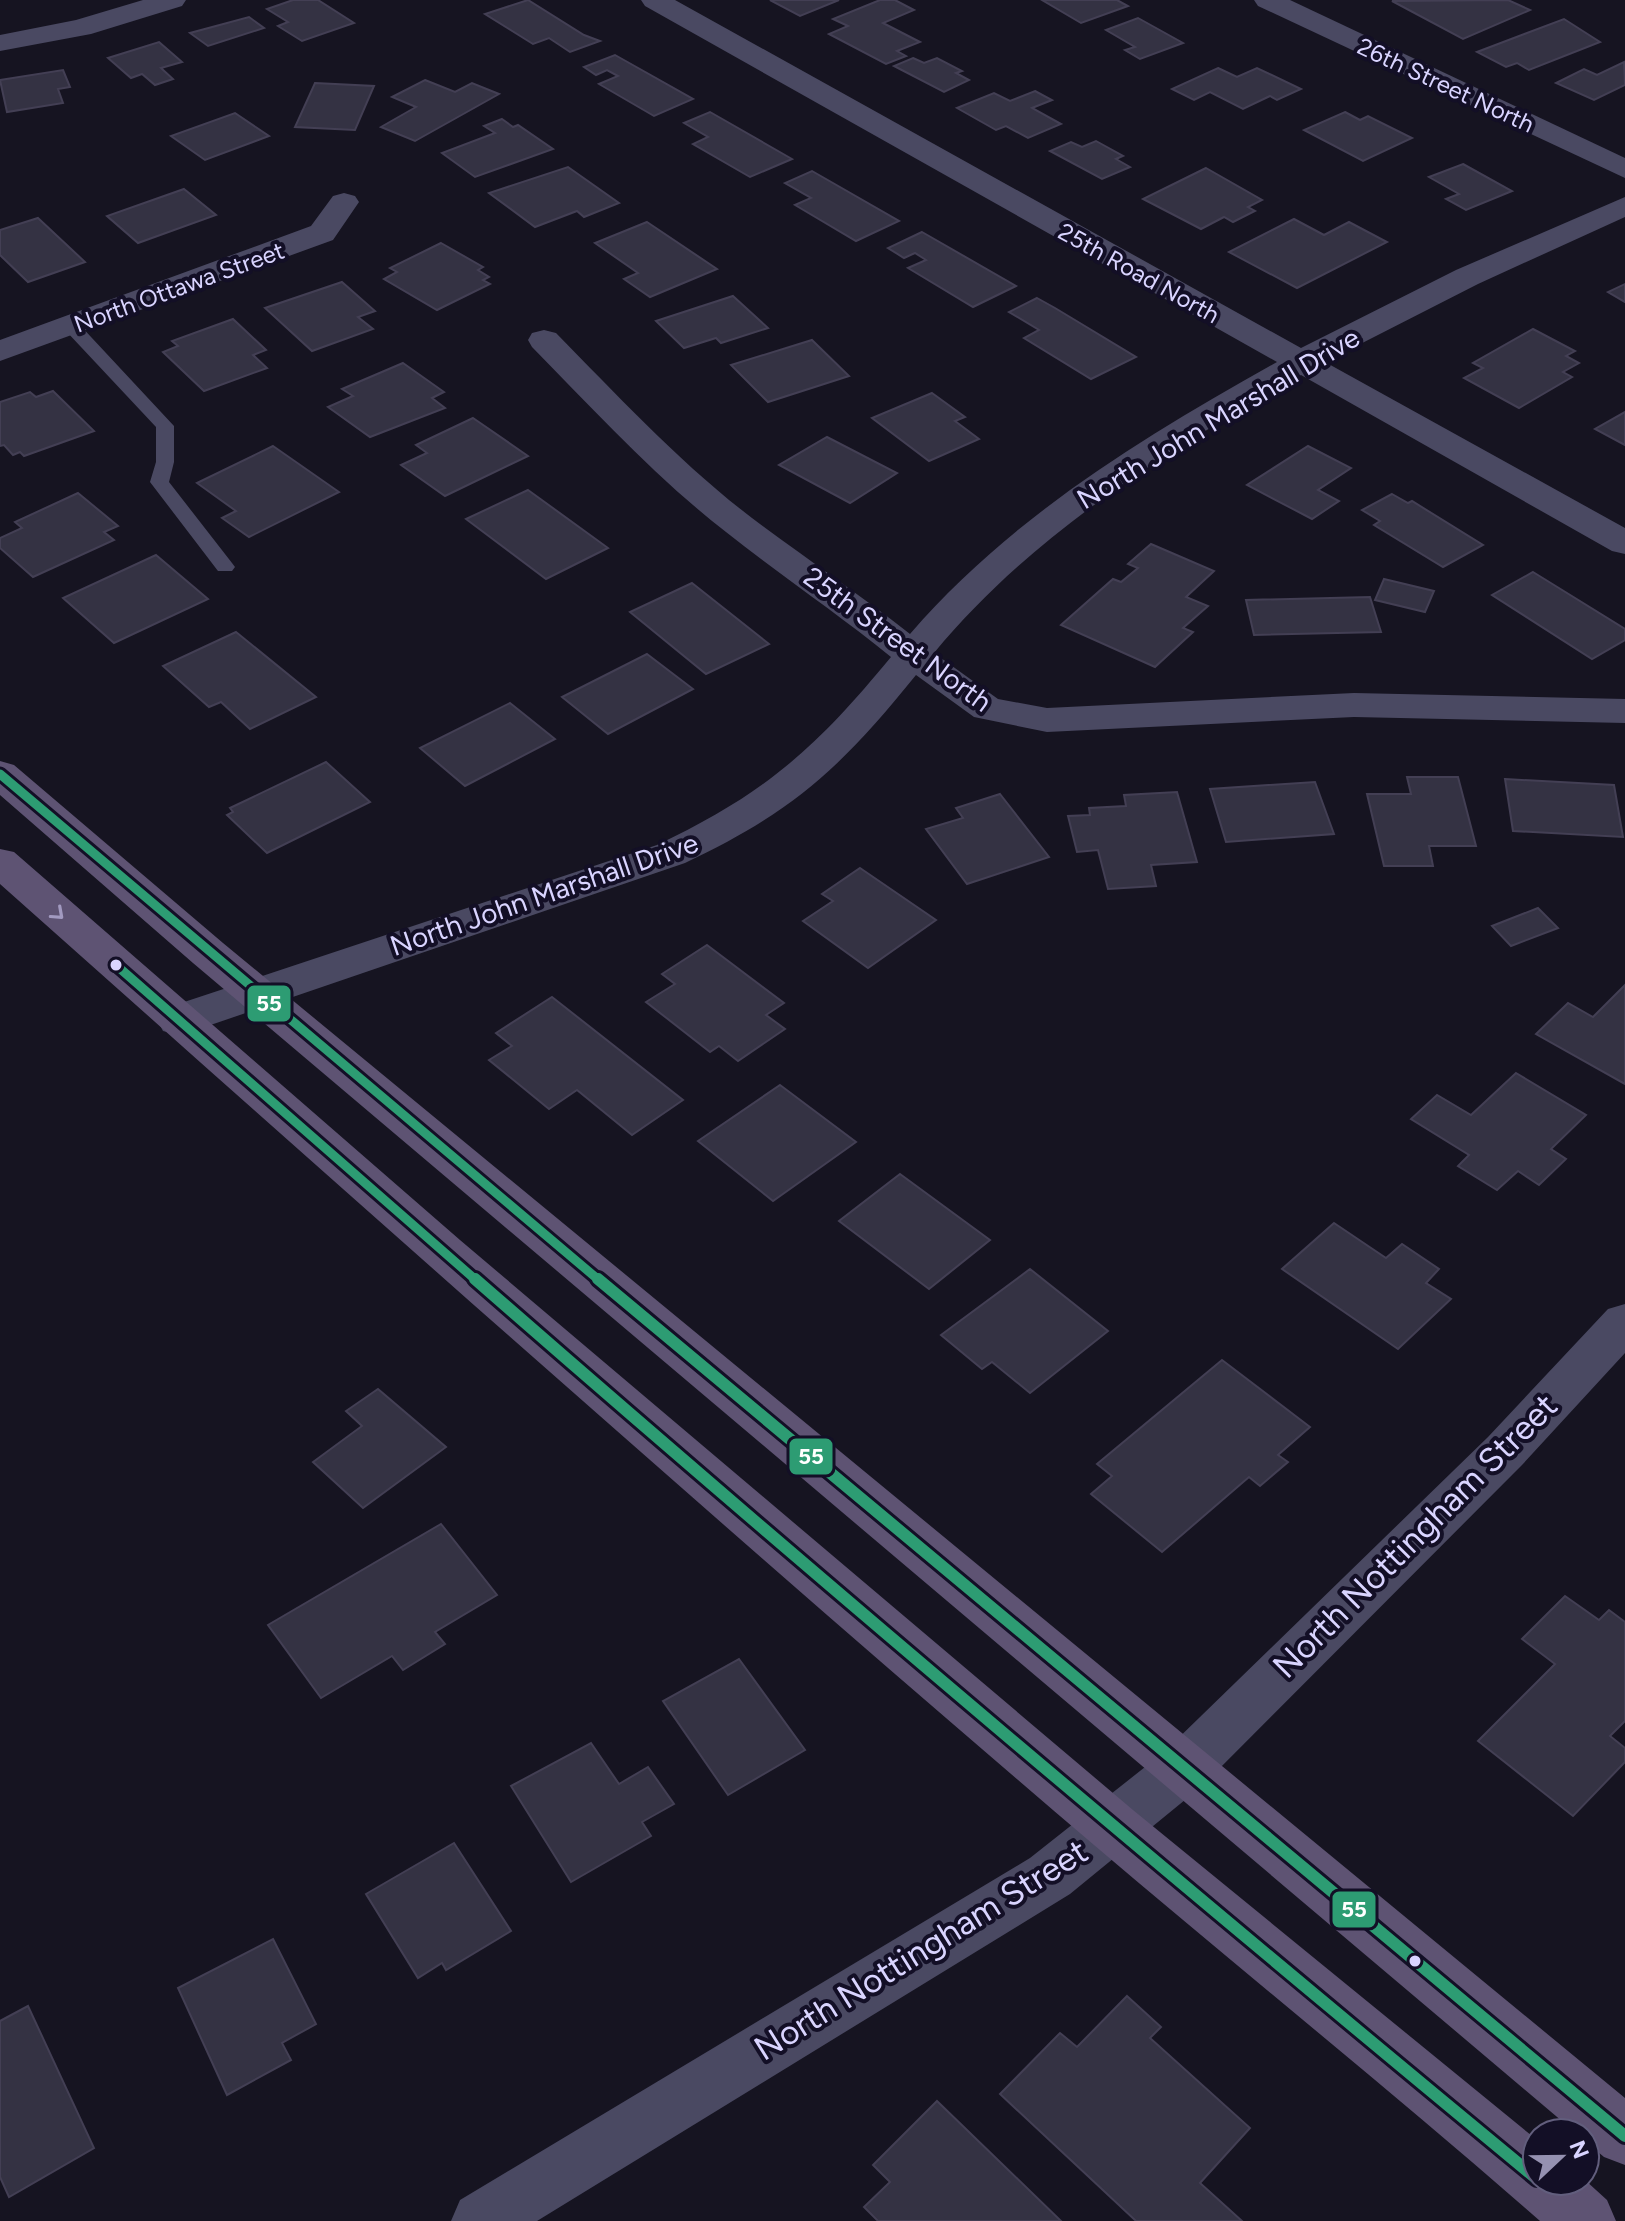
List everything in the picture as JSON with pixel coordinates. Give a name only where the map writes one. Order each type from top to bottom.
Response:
[{"type":"main road","points":[[0,774],[257,994],[1625,2136]]},
{"type":"main road","points":[[0,862],[178,1020],[1114,1828],[1443,2097],[1521,2165]]},
{"type":"main road","points":[[1558,2197],[1586,2221]]},
{"type":"street","points":[[0,43],[81,28],[172,0]]},
{"type":"street","name":"25th Road North","points":[[655,0],[1625,543]]},
{"type":"street","name":"26th Street North","points":[[1268,0],[1625,169]]},
{"type":"street","name":"North Ottawa Street","points":[[0,351],[322,233],[344,202]]},
{"type":"street","name":"North John Marshall Drive","points":[[178,1020],[633,867],[704,839],[744,818],[803,776],[835,747],[967,590],[1068,506],[1145,454],[1301,364],[1434,293],[1625,206]]},
{"type":"street","name":"25th Street North","points":[[544,340],[664,462],[739,525],[838,595],[912,655],[987,709],[1047,720],[1354,705],[1625,711]]},
{"type":"street","name":"North Nottingham Street","points":[[481,2221],[1050,1876],[1114,1828],[1183,1769],[1505,1451],[1625,1322]]},
{"type":"lane","points":[[72,327],[165,426],[165,462],[159,482],[225,567]]},
{"type":"building","points":[[293,0],[318,0],[354,23],[302,41],[278,26],[288,22],[267,9]]},
{"type":"building","points":[[528,0],[584,35],[600,41],[570,52],[549,38],[533,44],[485,14]]},
{"type":"building","points":[[770,0],[839,0],[800,16]]},
{"type":"building","points":[[880,0],[895,0],[914,10],[883,23],[920,42],[897,51],[906,56],[886,64],[829,34],[848,26],[833,19]]},
{"type":"building","points":[[1042,0],[1117,0],[1128,6],[1081,23]]},
{"type":"building","points":[[1508,0],[1530,10],[1463,39],[1392,1]]},
{"type":"building","points":[[249,17],[264,28],[208,46],[190,33]]},
{"type":"building","points":[[1138,18],[1183,43],[1140,59],[1125,50],[1135,47],[1106,30]]},
{"type":"building","points":[[1564,19],[1600,42],[1529,70],[1517,63],[1506,67],[1477,52]]},
{"type":"building","points":[[159,42],[182,62],[161,68],[173,79],[155,85],[142,74],[131,78],[108,58]]},
{"type":"building","points":[[615,55],[693,99],[654,116],[599,84],[618,76],[607,70],[596,75],[584,67]]},
{"type":"building","points":[[913,58],[924,63],[937,58],[962,71],[956,73],[969,80],[944,92],[894,66]]},
{"type":"building","points":[[1624,62],[1625,85],[1594,100],[1556,83],[1584,69],[1597,75]]},
{"type":"building","points":[[1218,68],[1237,77],[1257,68],[1301,89],[1277,100],[1270,96],[1243,109],[1210,92],[1194,100],[1172,89]]},
{"type":"building","points":[[63,70],[70,87],[58,89],[63,103],[7,112],[0,80]]},
{"type":"building","points":[[425,80],[455,92],[472,83],[499,94],[415,141],[381,127],[416,107],[392,97]]},
{"type":"building","points":[[315,83],[374,86],[355,130],[295,127]]},
{"type":"building","points":[[1035,91],[1052,100],[1032,108],[1061,124],[1028,138],[1006,126],[996,130],[957,108],[994,93],[1010,101]]},
{"type":"building","points":[[710,112],[792,159],[750,177],[693,144],[708,137],[684,123]]},
{"type":"building","points":[[1345,112],[1360,120],[1368,116],[1412,138],[1363,161],[1304,130]]},
{"type":"building","points":[[235,113],[269,136],[205,160],[171,136]]},
{"type":"building","points":[[502,119],[513,127],[518,125],[553,149],[475,177],[442,153],[495,133],[484,126]]},
{"type":"building","points":[[1096,141],[1123,156],[1116,159],[1130,167],[1102,179],[1050,151],[1071,142],[1082,147]]},
{"type":"building","points":[[1463,164],[1512,191],[1466,210],[1446,199],[1459,194],[1429,177]]},
{"type":"building","points":[[568,167],[619,203],[584,217],[577,211],[535,227],[489,193]]},
{"type":"building","points":[[1206,168],[1262,200],[1248,207],[1255,211],[1233,222],[1224,217],[1201,229],[1143,199]]},
{"type":"building","points":[[812,171],[899,221],[856,241],[795,205],[811,198],[785,183]]},
{"type":"building","points":[[184,189],[216,215],[138,243],[107,216]]},
{"type":"building","points":[[38,218],[85,262],[28,282],[0,255],[0,230]]},
{"type":"building","points":[[1294,219],[1324,235],[1349,222],[1387,242],[1297,288],[1229,252]]},
{"type":"building","points":[[647,222],[717,269],[650,297],[624,279],[638,273],[595,243]]},
{"type":"building","points":[[922,232],[1016,286],[973,307],[908,268],[926,260],[915,253],[904,258],[888,248]]},
{"type":"building","points":[[441,243],[483,267],[478,270],[489,277],[483,280],[490,284],[437,310],[384,279],[397,272],[390,268]]},
{"type":"building","points":[[342,282],[375,311],[358,317],[373,329],[312,351],[265,308]]},
{"type":"building","points":[[1625,284],[1625,302],[1608,292]]},
{"type":"building","points":[[733,296],[768,328],[721,343],[716,338],[684,348],[656,321]]},
{"type":"building","points":[[1037,298],[1136,357],[1091,379],[1024,338],[1039,330],[1009,312]]},
{"type":"building","points":[[233,319],[266,350],[253,355],[267,368],[204,391],[163,352],[178,346],[172,341]]},
{"type":"building","points":[[1533,329],[1575,351],[1566,356],[1579,363],[1563,372],[1572,377],[1519,408],[1464,378],[1483,368],[1473,363]]},
{"type":"building","points":[[812,340],[849,376],[768,402],[731,365]]},
{"type":"building","points":[[403,363],[444,392],[432,398],[445,408],[370,437],[328,407],[353,396],[342,389]]},
{"type":"building","points":[[53,391],[94,431],[24,456],[20,452],[13,455],[4,445],[0,446],[0,402],[30,392],[36,397]]},
{"type":"building","points":[[932,393],[965,417],[955,421],[979,439],[929,461],[872,418]]},
{"type":"building","points":[[1625,412],[1625,445],[1595,429]]},
{"type":"building","points":[[473,418],[528,456],[445,496],[401,465],[427,453],[416,445]]},
{"type":"building","points":[[827,437],[897,473],[850,503],[779,465]]},
{"type":"building","points":[[273,446],[339,492],[249,537],[222,518],[236,511],[197,483]]},
{"type":"building","points":[[1308,446],[1351,468],[1318,490],[1339,501],[1312,519],[1247,485]]},
{"type":"building","points":[[528,490],[608,548],[546,579],[466,519]]},
{"type":"building","points":[[78,493],[118,526],[104,532],[114,540],[33,577],[0,548],[0,538],[22,528],[15,522]]},
{"type":"building","points":[[1392,494],[1408,503],[1412,501],[1483,545],[1443,567],[1374,525],[1380,521],[1362,510]]},
{"type":"building","points":[[1151,544],[1214,571],[1186,597],[1208,606],[1183,628],[1193,632],[1155,667],[1061,625],[1113,579],[1121,582],[1138,568],[1128,564]]},
{"type":"building","points":[[156,555],[208,599],[114,643],[63,598]]},
{"type":"building","points":[[1533,572],[1625,629],[1625,640],[1592,659],[1492,595]]},
{"type":"building","points":[[1384,579],[1434,591],[1425,612],[1375,600]]},
{"type":"building","points":[[692,583],[769,644],[706,674],[630,612]]},
{"type":"building","points":[[1370,597],[1381,632],[1254,635],[1246,600]]},
{"type":"building","points":[[236,632],[316,697],[250,729],[221,702],[209,707],[163,666]]},
{"type":"building","points":[[647,654],[693,689],[608,734],[562,697]]},
{"type":"building","points":[[510,703],[555,739],[465,786],[420,748]]},
{"type":"building","points":[[326,762],[370,802],[267,853],[227,815],[233,812],[230,808]]},
{"type":"building","points":[[1407,777],[1458,777],[1476,846],[1429,846],[1433,866],[1384,866],[1367,794],[1411,794]]},
{"type":"building","points":[[1505,779],[1614,785],[1623,837],[1513,831]]},
{"type":"building","points":[[1315,782],[1334,834],[1226,842],[1210,789]]},
{"type":"building","points":[[1177,792],[1197,862],[1151,865],[1156,886],[1108,889],[1098,850],[1077,852],[1068,816],[1090,815],[1089,808],[1126,806],[1124,795]]},
{"type":"building","points":[[1000,794],[1049,857],[967,884],[926,829],[963,818],[956,808]]},
{"type":"building","points":[[860,868],[936,920],[868,968],[803,921],[833,901],[822,894]]},
{"type":"building","points":[[1538,908],[1558,928],[1511,946],[1492,926]]},
{"type":"building","points":[[707,945],[784,1003],[766,1015],[785,1029],[738,1061],[719,1046],[710,1052],[646,1002],[675,984],[662,974]]},
{"type":"building","points":[[1625,985],[1625,1084],[1536,1034],[1568,1003],[1593,1017]]},
{"type":"building","points":[[552,997],[683,1100],[632,1135],[577,1090],[549,1109],[489,1060],[512,1046],[496,1033]]},
{"type":"building","points":[[1516,1073],[1586,1115],[1551,1149],[1566,1159],[1539,1185],[1518,1171],[1497,1190],[1458,1166],[1469,1155],[1411,1119],[1437,1095],[1471,1115]]},
{"type":"building","points":[[780,1085],[856,1142],[773,1201],[698,1141]]},
{"type":"building","points":[[900,1174],[990,1240],[929,1289],[839,1221]]},
{"type":"building","points":[[1334,1223],[1386,1258],[1402,1244],[1439,1269],[1426,1283],[1451,1299],[1398,1349],[1282,1269]]},
{"type":"building","points":[[1030,1269],[1108,1331],[1030,1393],[992,1362],[982,1369],[941,1335]]},
{"type":"building","points":[[1222,1360],[1310,1427],[1278,1455],[1288,1462],[1260,1486],[1249,1477],[1162,1552],[1091,1494],[1112,1476],[1097,1464]]},
{"type":"building","points":[[378,1389],[446,1447],[363,1508],[313,1462],[362,1426],[346,1411]]},
{"type":"building","points":[[441,1524],[497,1595],[435,1632],[445,1644],[403,1670],[392,1656],[321,1698],[268,1625]]},
{"type":"building","points":[[1565,1596],[1599,1620],[1609,1610],[1625,1622],[1625,1721],[1610,1736],[1625,1748],[1625,1762],[1573,1816],[1478,1741],[1555,1664],[1522,1639]]},
{"type":"building","points":[[739,1659],[805,1750],[728,1795],[663,1701]]},
{"type":"building","points":[[591,1743],[619,1784],[648,1767],[674,1804],[642,1822],[651,1836],[571,1882],[511,1786]]},
{"type":"building","points":[[454,1843],[511,1931],[446,1970],[442,1963],[418,1978],[366,1894]]},
{"type":"building","points":[[273,1939],[316,2024],[282,2043],[291,2060],[227,2095],[178,1988]]},
{"type":"building","points":[[1127,1996],[1161,2027],[1150,2038],[1250,2128],[1200,2183],[1242,2221],[1136,2221],[1000,2094],[1060,2033],[1077,2047]]},
{"type":"building","points":[[28,2006],[94,2148],[9,2197],[0,2177],[0,2021]]},
{"type":"building","points":[[937,2101],[1061,2221],[878,2221],[864,2207],[890,2182],[873,2165]]},
{"type":"transit line","name":"55","points":[[0,774],[208,953],[1625,2136]]},
{"type":"transit line","name":"55","points":[[116,965],[735,1506],[1164,1870],[1521,2166]]}]
